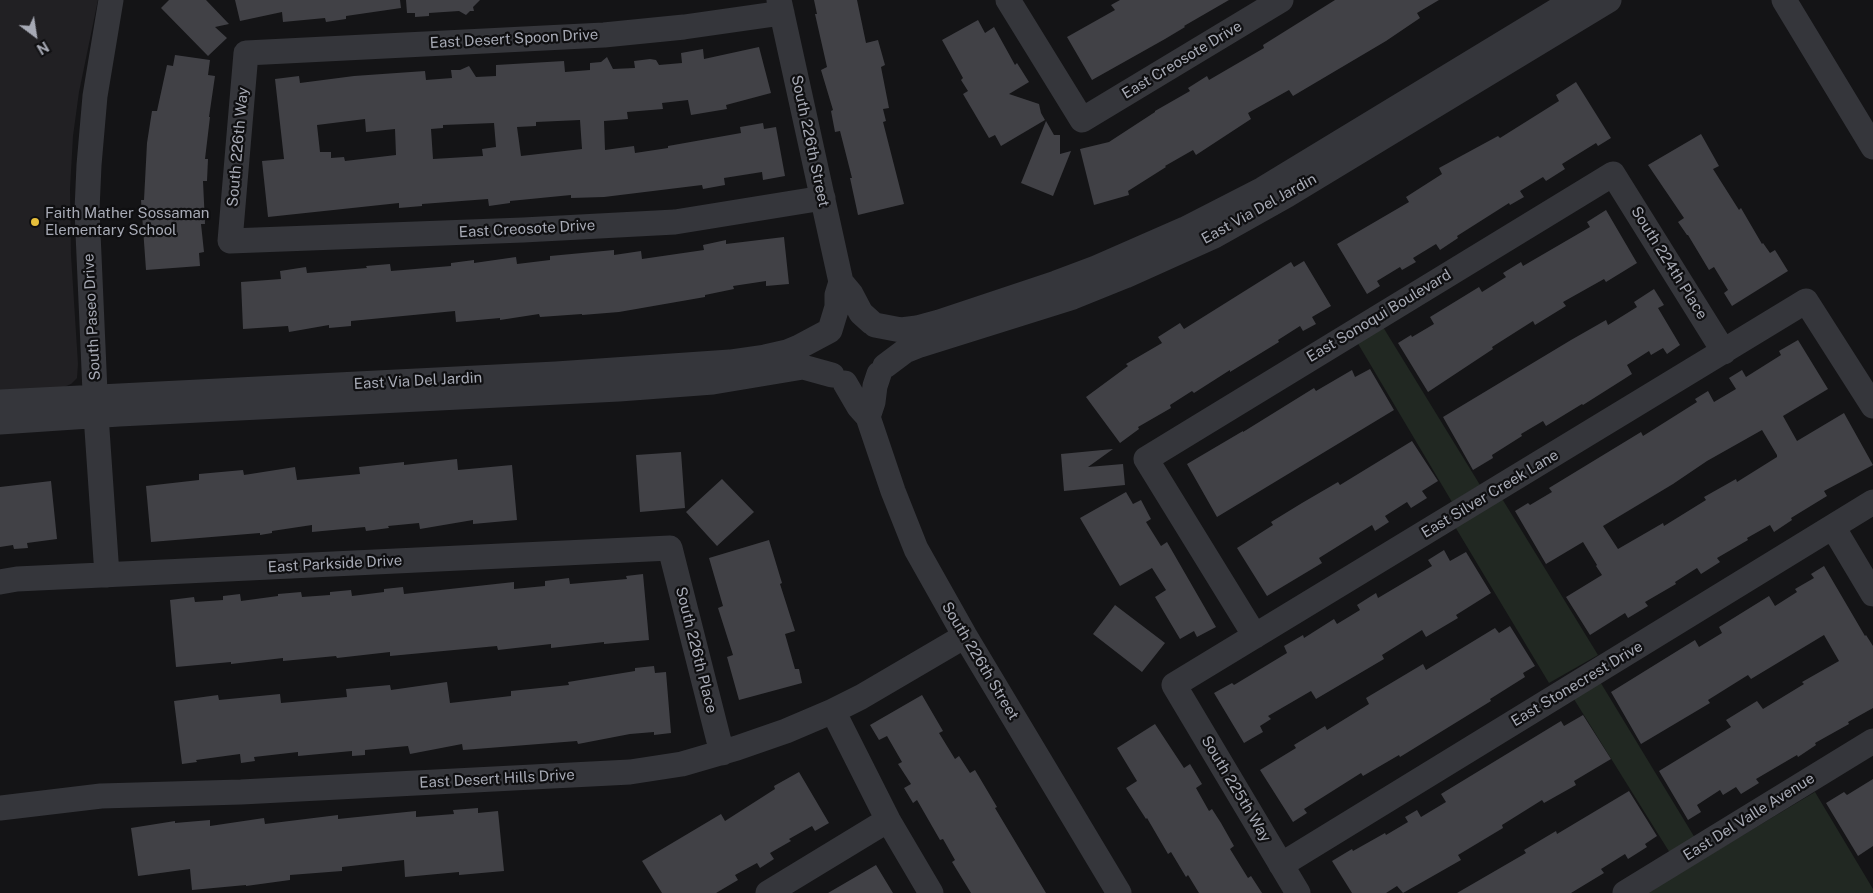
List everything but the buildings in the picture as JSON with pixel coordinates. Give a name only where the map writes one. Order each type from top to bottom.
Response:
[{"type":"street","name":"South Paseo Drive","points":[[107,575],[96,406],[87,210],[94,96],[111,0]]},
{"type":"street","name":"East Creosote Drive","points":[[1008,0],[1082,120],[1281,0]]},
{"type":"street","name":"East Via Del Jardin","points":[[873,323],[901,330],[939,322],[1056,284],[1184,229],[1263,189],[1574,0]]},
{"type":"street","name":"East Via Del Jardin","points":[[882,370],[904,351],[1073,297],[1214,236],[1287,195],[1609,0]]},
{"type":"street","points":[[1784,0],[1873,147]]},
{"type":"street","name":"South 226th Street","points":[[781,6],[841,282],[851,294],[861,313],[873,323]]},
{"type":"street","name":"East Desert Spoon Drive","points":[[246,53],[604,35],[684,27],[781,6]]},
{"type":"street","name":"South 226th Way","points":[[230,241],[246,53]]},
{"type":"street","name":"South 224th Place","points":[[1613,174],[1724,352]]},
{"type":"street","name":"East Sonoqui Boulevard","points":[[1255,636],[1146,459],[1613,174]]},
{"type":"street","name":"East Creosote Drive","points":[[230,241],[523,230],[675,222],[823,198]]},
{"type":"street","name":"South 226th Street","points":[[830,330],[837,307],[836,295],[841,282]]},
{"type":"street","name":"East Silver Creek Lane","points":[[1174,685],[1806,301],[1873,406]]},
{"type":"street","points":[[868,417],[873,402],[875,386],[882,370],[888,348],[882,331],[873,323],[864,319],[849,319],[836,325],[824,339],[823,358],[838,379],[854,384],[863,383],[882,370]]},
{"type":"street","name":"East Via Del Jardin","points":[[0,422],[96,406],[730,362],[787,352],[830,330]]},
{"type":"street","name":"East Via Del Jardin","points":[[0,402],[96,406],[619,389],[713,382],[803,367],[838,379]]},
{"type":"street","name":"South 226th Street","points":[[838,379],[868,417],[892,491],[916,549],[965,636],[1119,893]]},
{"type":"street","name":"East Stonecrest Drive","points":[[1281,865],[1873,502]]},
{"type":"street","points":[[1833,527],[1873,594]]},
{"type":"street","name":"East Parkside Drive","points":[[0,582],[17,579],[670,548]]},
{"type":"street","name":"South 226th Place","points":[[670,548],[722,753]]},
{"type":"street","name":"East Desert Hills Drive","points":[[1,803],[102,796],[241,792],[630,772],[682,764],[722,753],[786,731],[833,711],[861,697],[965,636]]},
{"type":"street","name":"South 225th Way","points":[[1174,685],[1298,893]]},
{"type":"street","points":[[833,711],[888,820],[931,893]]},
{"type":"street","name":"East Del Valle Avenue","points":[[1626,893],[1873,741]]},
{"type":"street","points":[[768,893],[888,820]]},
{"type":"shaded area","name":"Faith Mather Sossaman Elementary School","points":[[0,0],[98,0],[79,92],[73,136],[70,189],[71,255],[78,364],[77,378],[71,384],[64,387],[0,391]]},
{"type":"shaded area","points":[[1383,327],[1480,485],[1452,502],[1357,342]]},
{"type":"shaded area","points":[[1501,497],[1598,655],[1549,683],[1454,525]]},
{"type":"shaded area","points":[[1599,680],[1695,838],[1670,853],[1572,696]]},
{"type":"shaded area","points":[[1815,792],[1873,889],[1873,893],[1646,893]]},
{"type":"place","name":"Faith Mather Sossaman Elementary School","points":[[35,222]]}]
